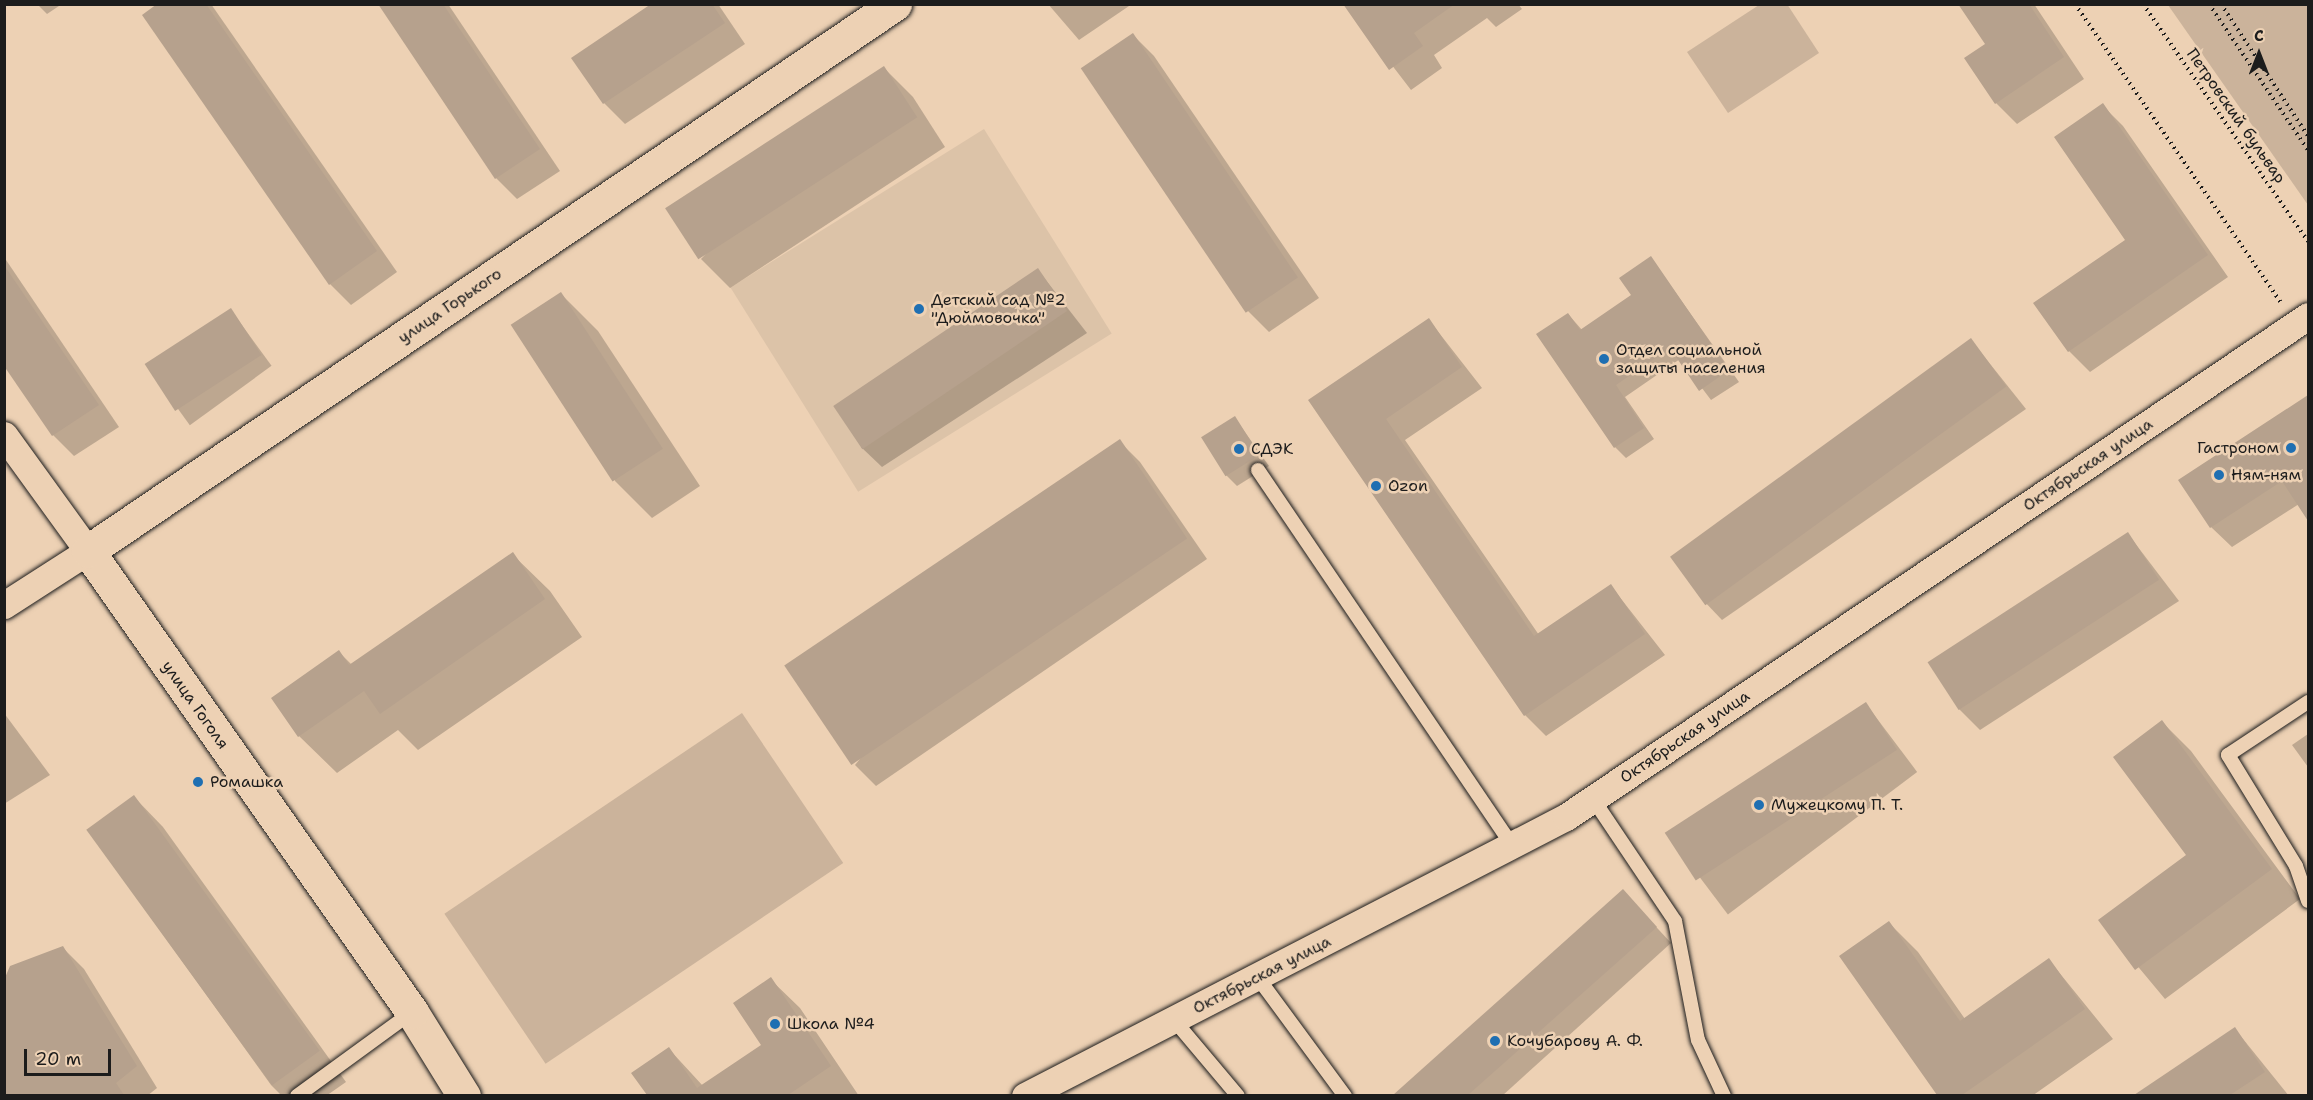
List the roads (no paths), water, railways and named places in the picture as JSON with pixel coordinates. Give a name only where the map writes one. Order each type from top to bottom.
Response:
[{"type":"street","name":"улица Горького","points":[[4,605],[88,551],[895,4]]},
{"type":"street","name":"Октябрьская улица","points":[[1025,1095],[1258,978],[1512,845],[1593,799],[2302,321]]},
{"type":"street","name":"улица Гоголя","points":[[4,435],[412,1012],[464,1095]]},
{"type":"lane","points":[[1258,470],[1512,845]]},
{"type":"lane","points":[[2308,702],[2228,755],[2296,866],[2308,901]]},
{"type":"lane","points":[[1593,799],[1675,921],[1698,1040],[1724,1095]]},
{"type":"lane","points":[[1258,978],[1345,1095]]},
{"type":"lane","points":[[297,1095],[412,1012]]},
{"type":"lane","points":[[1174,1020],[1238,1095]]},
{"type":"place","name":"Детский сад №2 \"Дюймовочка\"","points":[[919,309]]},
{"type":"place","name":"Отдел социальной защиты населения","points":[[1604,359]]},
{"type":"place","name":"Гастроном","points":[[2291,448]]},
{"type":"place","name":"СДЭК","points":[[1239,449]]},
{"type":"place","name":"Ням-ням","points":[[2219,475]]},
{"type":"place","name":"Ozon","points":[[1376,486]]},
{"type":"place","name":"Ромашка","points":[[198,782]]},
{"type":"place","name":"Мужецкому П. Т.","points":[[1759,805]]},
{"type":"place","name":"Школа №4","points":[[775,1024]]},
{"type":"place","name":"Кочубарову А. Ф.","points":[[1495,1041]]}]
